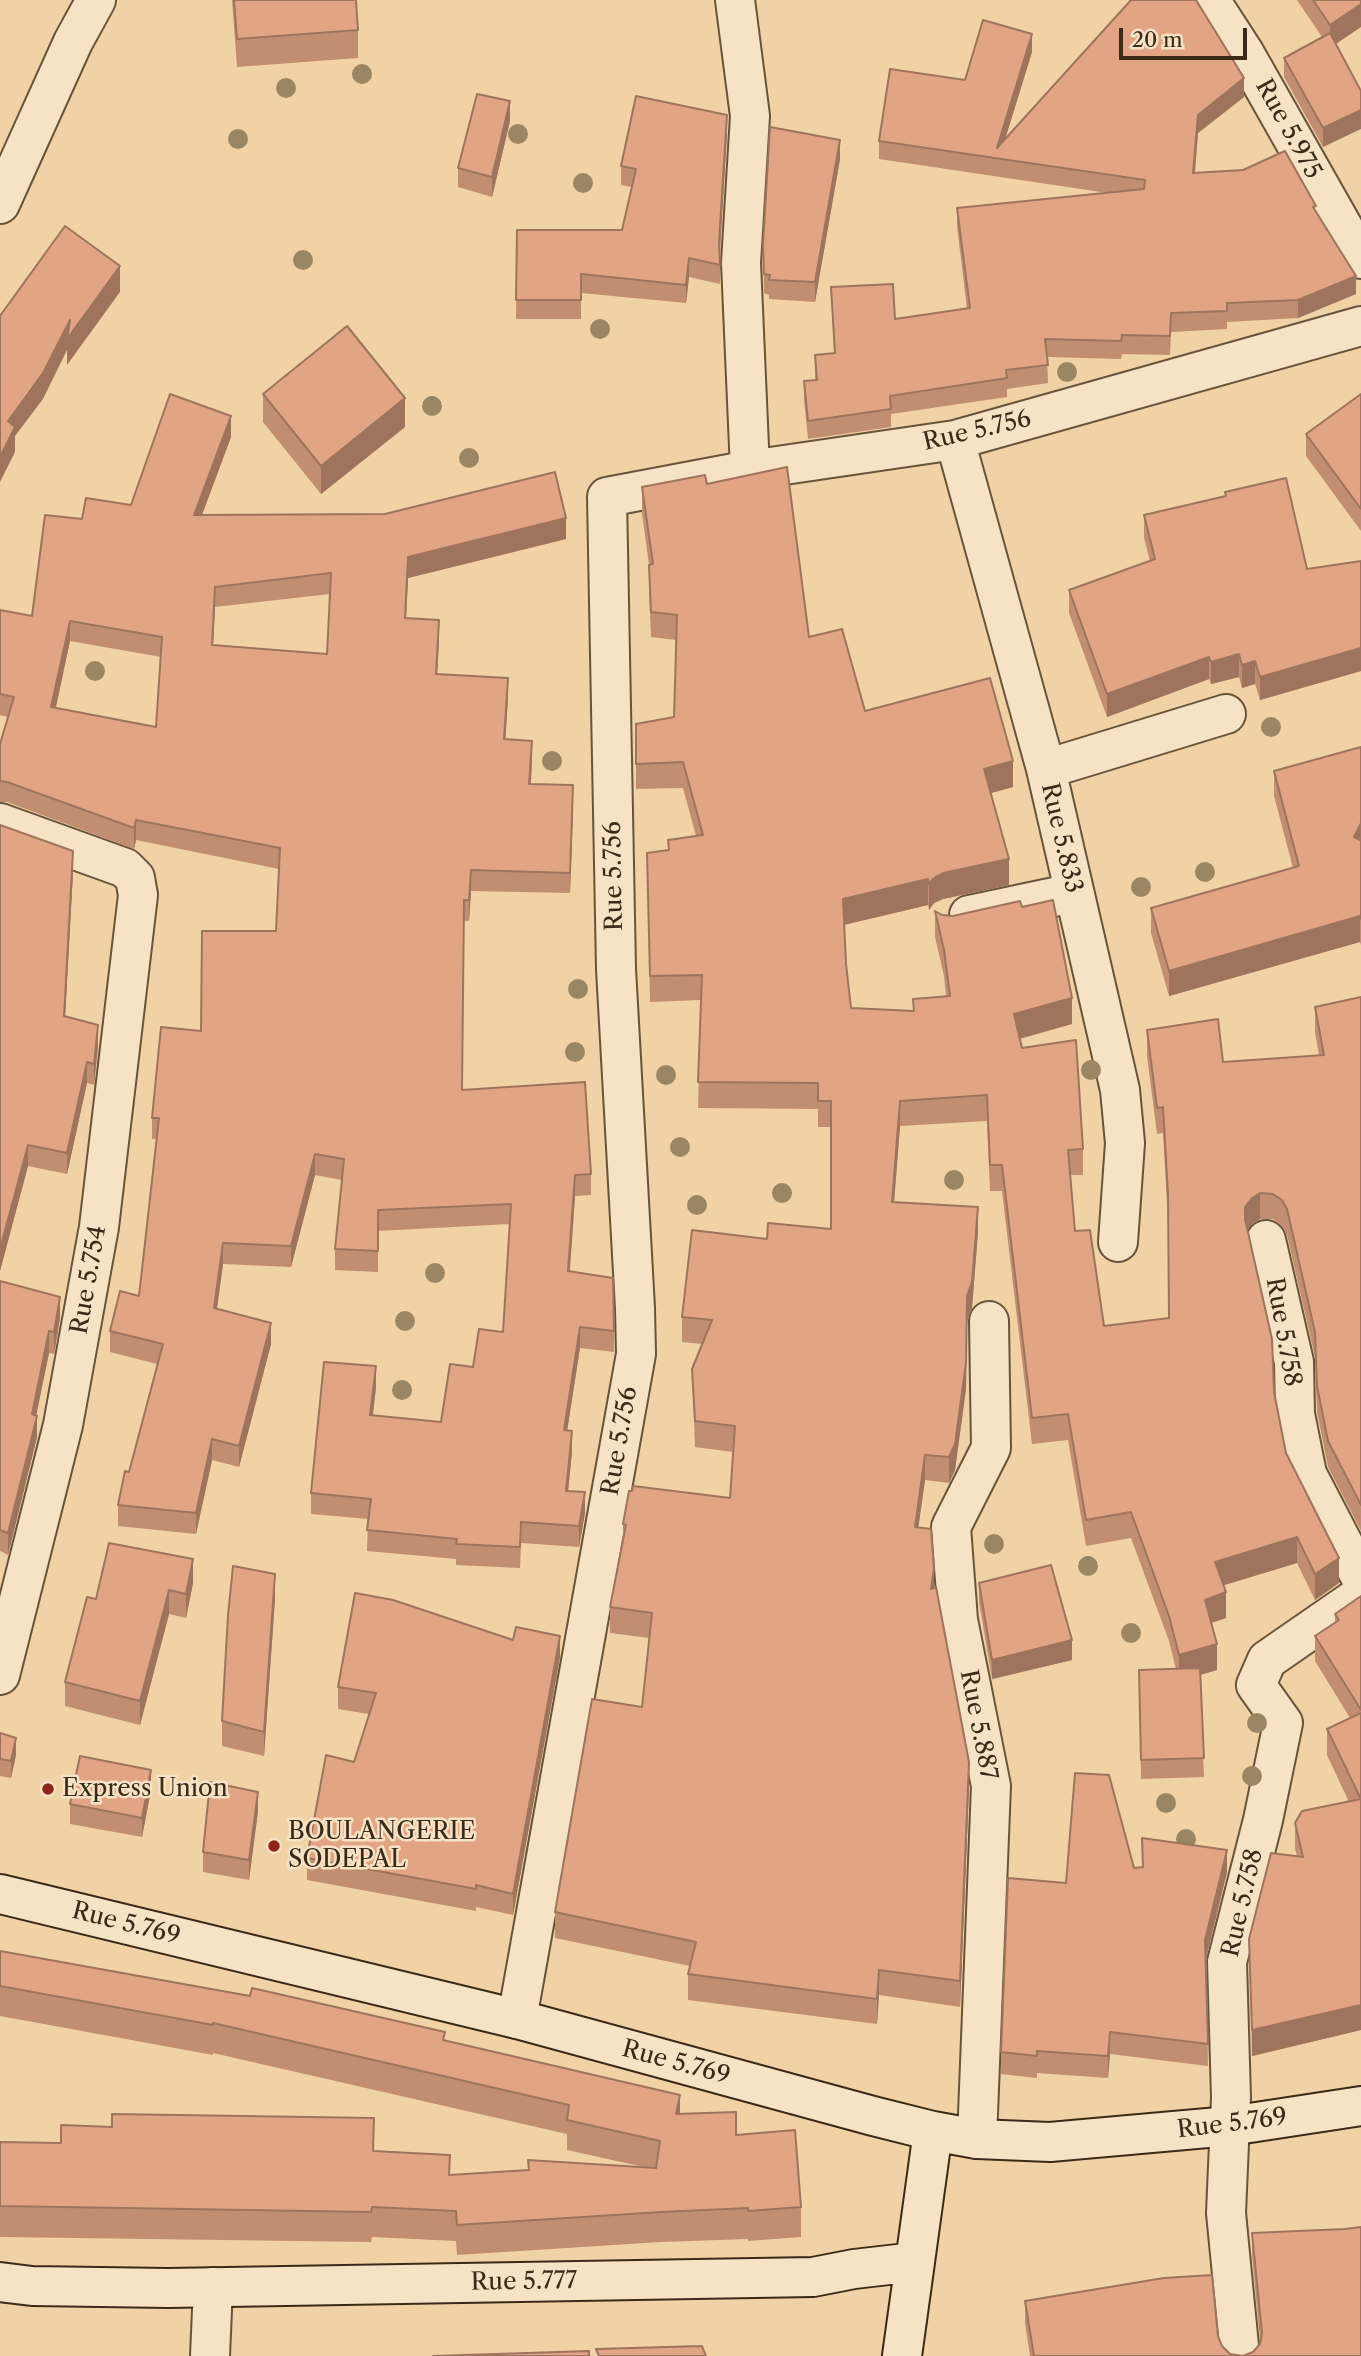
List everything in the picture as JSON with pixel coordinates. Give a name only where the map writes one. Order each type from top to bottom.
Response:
[{"type":"street","points":[[0,204],[73,42],[96,0]]},
{"type":"street","points":[[735,0],[750,116],[741,263],[750,470]]},
{"type":"street","name":"Rue 5.975","points":[[1210,0],[1245,54],[1361,259]]},
{"type":"street","name":"Rue 5.756","points":[[517,2019],[636,1354],[635,1294],[616,969],[607,497],[750,470],[955,440],[1361,326]]},
{"type":"street","name":"Rue 5.833","points":[[955,440],[1046,769],[1121,1090],[1125,1143],[1118,1242]]},
{"type":"street","points":[[1046,769],[1226,714]]},
{"type":"street","name":"Rue 5.754","points":[[0,823],[125,868],[135,878],[138,895],[99,1227],[63,1425],[0,1675]]},
{"type":"street","points":[[948,920],[1073,893]]},
{"type":"street","name":"Rue 5.758","points":[[1266,1240],[1294,1362],[1295,1414],[1307,1474],[1361,1578]]},
{"type":"street","name":"Rue 5.887","points":[[976,2139],[991,1786],[958,1620],[951,1527],[991,1448],[989,1321]]},
{"type":"street","name":"Rue 5.758","points":[[1240,2356],[1226,2213],[1231,2097],[1227,1962],[1263,1820],[1283,1723],[1256,1685],[1267,1660],[1361,1595]]},
{"type":"street","name":"Rue 5.769","points":[[0,1894],[517,2019],[933,2131],[976,2139],[1050,2142],[1230,2126],[1361,2106]]},
{"type":"street","points":[[902,2356],[933,2131]]},
{"type":"street","name":"Rue 5.777","points":[[0,2282],[32,2286],[213,2287],[813,2277],[915,2262]]},
{"type":"street","points":[[209,2356],[213,2287]]},
{"type":"building","points":[[234,0],[356,0],[358,30],[237,39]]},
{"type":"building","points":[[1131,0],[1196,0],[1244,78],[1198,115],[1193,173],[1243,170],[1285,151],[1316,206],[1313,207],[1356,276],[1298,300],[1227,303],[1227,311],[1171,313],[1170,336],[1122,335],[1121,341],[1045,339],[1048,365],[1006,370],[1007,378],[890,396],[891,409],[808,421],[804,381],[817,380],[815,355],[835,353],[831,287],[893,284],[895,319],[970,308],[957,208],[1144,189],[1145,180],[879,141],[890,69],[965,80],[983,20],[1032,34],[997,148]]},
{"type":"building","points":[[1313,0],[1361,0],[1361,4],[1330,25]]},
{"type":"building","points":[[1330,33],[1361,91],[1361,110],[1323,128],[1284,58]]},
{"type":"building","points":[[477,94],[510,101],[492,177],[458,168]]},
{"type":"building","points":[[636,96],[727,115],[720,265],[689,258],[686,285],[581,274],[581,300],[516,300],[517,230],[622,230],[636,169],[621,166]]},
{"type":"building","points":[[770,127],[840,140],[815,282],[769,280],[770,275],[764,274],[763,244]]},
{"type":"building","points":[[65,226],[120,266],[67,339],[70,320],[43,373],[8,421],[15,427],[0,457],[0,316]]},
{"type":"building","points":[[347,326],[405,398],[321,466],[263,394]]},
{"type":"building","points":[[170,394],[231,416],[194,515],[385,514],[555,472],[566,518],[408,557],[405,618],[439,620],[436,674],[508,678],[504,739],[532,741],[529,784],[573,785],[570,873],[471,870],[469,900],[464,900],[462,1090],[585,1082],[591,1174],[575,1175],[568,1271],[613,1278],[614,1331],[580,1327],[564,1430],[572,1431],[566,1491],[585,1492],[579,1526],[521,1522],[520,1547],[456,1544],[457,1539],[367,1530],[371,1499],[311,1493],[324,1362],[376,1366],[370,1415],[441,1422],[450,1364],[473,1367],[479,1329],[503,1332],[511,1204],[378,1210],[378,1251],[335,1249],[344,1159],[315,1154],[291,1246],[223,1243],[214,1308],[271,1323],[239,1446],[212,1439],[196,1513],[118,1505],[125,1471],[129,1472],[163,1344],[110,1331],[120,1291],[139,1296],[159,1118],[152,1118],[161,1027],[201,1031],[202,931],[276,931],[280,848],[136,820],[134,828],[0,781],[0,744],[14,697],[0,694],[0,610],[32,616],[45,515],[82,519],[86,498],[131,505]],"holes":[[[331,573],[327,654],[212,645],[215,587]],[[70,621],[162,637],[156,727],[51,707]]]},
{"type":"building","points":[[1361,394],[1361,509],[1306,434]]},
{"type":"building","points":[[787,467],[809,637],[842,629],[865,711],[990,678],[1013,761],[984,769],[1009,859],[943,873],[929,884],[928,879],[843,899],[851,1008],[914,1011],[913,999],[950,996],[935,911],[953,916],[1020,901],[1022,907],[1053,900],[1072,998],[1014,1014],[1022,1048],[1076,1040],[1083,1149],[1068,1150],[1075,1231],[1090,1230],[1104,1326],[1169,1318],[1168,1195],[1163,1107],[1157,1108],[1147,1030],[1218,1019],[1223,1062],[1324,1055],[1315,1007],[1361,997],[1361,1505],[1328,1441],[1317,1386],[1315,1332],[1287,1209],[1282,1200],[1273,1194],[1260,1193],[1245,1207],[1245,1219],[1272,1339],[1274,1392],[1286,1453],[1339,1558],[1315,1574],[1297,1537],[1215,1562],[1226,1592],[1205,1600],[1217,1644],[1179,1655],[1169,1616],[1131,1512],[1086,1520],[1068,1414],[1032,1418],[1002,1165],[990,1165],[987,1095],[900,1101],[892,1202],[978,1207],[972,1282],[967,1296],[966,1363],[955,1444],[949,1457],[925,1455],[915,1527],[931,1529],[934,1569],[931,1589],[936,1587],[969,1762],[960,1981],[879,1970],[877,1999],[688,1974],[696,1942],[555,1912],[592,1699],[642,1707],[652,1613],[610,1607],[626,1525],[623,1524],[629,1491],[632,1491],[633,1486],[730,1498],[735,1426],[695,1421],[692,1369],[712,1320],[682,1317],[692,1230],[767,1239],[768,1223],[831,1229],[831,1101],[818,1101],[818,1083],[698,1082],[702,975],[650,976],[647,853],[669,850],[668,840],[703,835],[683,762],[636,764],[636,724],[674,717],[677,615],[651,612],[649,565],[653,564],[642,487],[705,475],[707,484]]},
{"type":"building","points":[[1286,478],[1307,569],[1361,561],[1361,648],[1260,677],[1255,661],[1242,665],[1239,654],[1211,662],[1209,657],[1107,694],[1069,590],[1155,559],[1144,515],[1226,496],[1225,492]]},
{"type":"building","points":[[1361,747],[1361,823],[1354,837],[1361,841],[1361,919],[1360,916],[1169,971],[1151,908],[1299,866],[1274,771]]},
{"type":"building","points":[[0,825],[73,851],[64,1016],[98,1025],[94,1064],[87,1062],[67,1153],[28,1145],[0,1249]]},
{"type":"building","points":[[0,1281],[60,1297],[54,1332],[49,1331],[32,1414],[37,1416],[8,1533],[0,1530]]},
{"type":"building","points":[[109,1543],[193,1559],[186,1594],[169,1590],[140,1701],[65,1682],[87,1597],[96,1599]]},
{"type":"building","points":[[1051,1565],[1072,1640],[992,1660],[979,1583]]},
{"type":"building","points":[[233,1566],[275,1574],[264,1732],[222,1721]]},
{"type":"building","points":[[355,1593],[393,1600],[513,1640],[516,1627],[560,1636],[513,1894],[476,1885],[476,1889],[307,1858],[326,1755],[354,1762],[376,1693],[338,1687]]},
{"type":"building","points":[[1361,1596],[1361,1710],[1315,1636],[1339,1620],[1335,1614]]},
{"type":"building","points":[[1200,1668],[1204,1758],[1141,1760],[1139,1670]]},
{"type":"building","points":[[1361,1713],[1361,1799],[1327,1729]]},
{"type":"building","points":[[0,1733],[16,1738],[11,1761],[0,1759]]},
{"type":"building","points":[[80,1756],[151,1770],[142,1818],[70,1804]]},
{"type":"building","points":[[1075,1773],[1109,1775],[1134,1868],[1143,1867],[1142,1838],[1227,1850],[1205,1940],[1208,2044],[1110,2032],[1108,2056],[1037,2051],[1037,2056],[1001,2052],[1008,1878],[1066,1883]]},
{"type":"building","points":[[210,1782],[258,1792],[249,1860],[203,1852]]},
{"type":"building","points":[[1361,1799],[1361,2005],[1252,2030],[1249,1939],[1271,1853],[1303,1857],[1295,1823],[1302,1811]]},
{"type":"building","points":[[0,1951],[250,1996],[252,1988],[445,2032],[443,2040],[680,2095],[676,2114],[736,2112],[736,2135],[795,2130],[801,2207],[748,2211],[748,2208],[661,2212],[457,2225],[456,2211],[372,2207],[371,2212],[0,2206],[0,2142],[61,2143],[61,2125],[112,2127],[112,2114],[374,2118],[373,2151],[450,2155],[449,2175],[529,2170],[528,2160],[656,2168],[660,2141],[567,2120],[569,2105],[213,2023],[0,1986]]},
{"type":"building","points":[[1361,2227],[1361,2356],[1243,2356],[1253,2352],[1260,2344],[1262,2333],[1252,2233]]},
{"type":"building","points":[[1212,2275],[1218,2336],[1222,2346],[1230,2354],[1243,2356],[1034,2356],[1025,2301],[1164,2278]]},
{"type":"building","points":[[702,2346],[706,2356],[599,2356],[596,2349]]},
{"type":"building","points":[[589,2351],[589,2356],[433,2356]]},
{"type":"place","name":"Express Union","points":[[48,1789]]},
{"type":"place","name":"BOULANGERIE SODEPAL","points":[[274,1846]]}]
